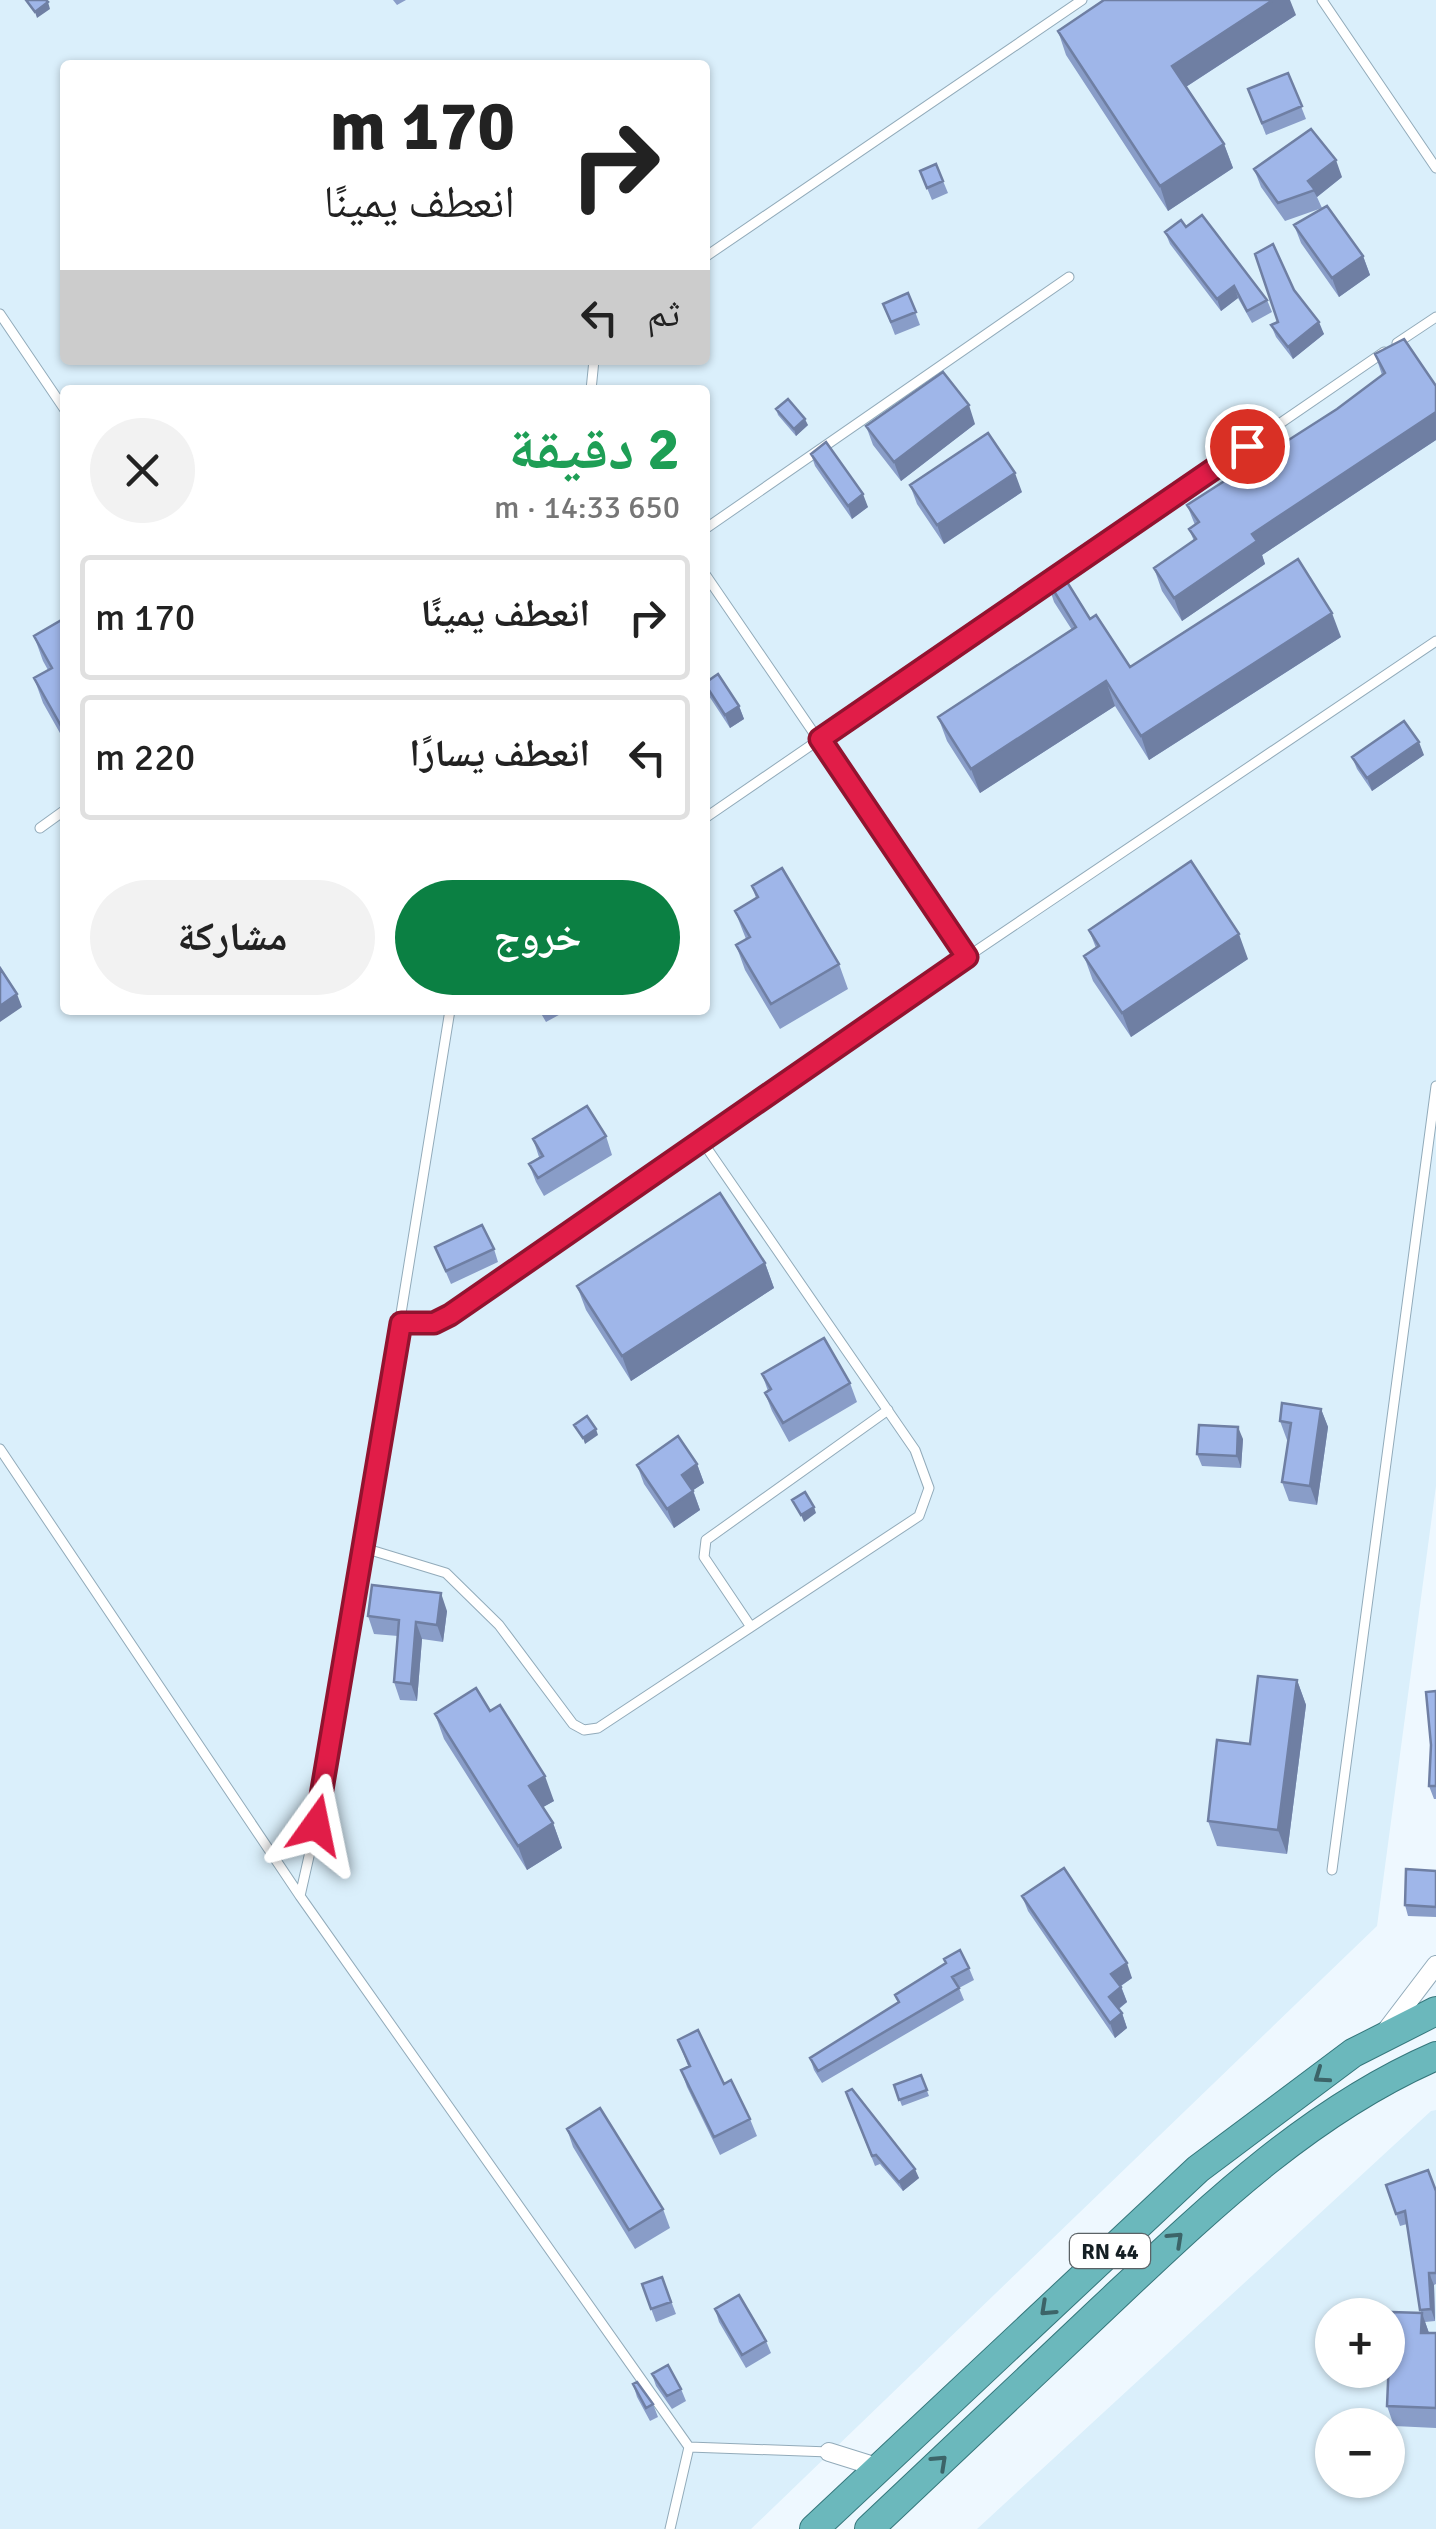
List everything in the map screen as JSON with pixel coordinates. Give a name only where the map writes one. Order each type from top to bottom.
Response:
[{"type":"highway","name":"RN 44","points":[[814,2529],[1198,2169],[1304,2087],[1379,2040],[1436,2011]]},
{"type":"highway","name":"RN 44","points":[[869,2529],[1183,2233],[1267,2162],[1336,2109],[1436,2056]]},
{"type":"street","points":[[1379,2040],[1436,1965]]},
{"type":"street","points":[[829,2452],[878,2467]]},
{"type":"lane","points":[[710,254],[1082,0]]},
{"type":"lane","points":[[1322,0],[1436,168]]},
{"type":"lane","points":[[710,526],[1069,277]]},
{"type":"lane","points":[[0,314],[60,403]]},
{"type":"lane","points":[[710,815],[1436,316]]},
{"type":"lane","points":[[710,581],[967,957]]},
{"type":"lane","points":[[401,1323],[434,1323],[450,1315],[967,957],[1436,641]]},
{"type":"lane","points":[[40,828],[60,814]]},
{"type":"lane","points":[[300,1896],[324,1790],[449,1015]]},
{"type":"lane","points":[[1332,1870],[1436,1086]]},
{"type":"lane","points":[[364,1548],[428,1564],[446,1573],[499,1626],[573,1724],[584,1730],[598,1728],[919,1516],[926,1506],[926,1472],[888,1410],[702,1141]]},
{"type":"lane","points":[[751,1627],[704,1556],[706,1540],[888,1410]]},
{"type":"lane","points":[[0,1449],[300,1896],[689,2448],[670,2529]]},
{"type":"lane","points":[[689,2448],[829,2452]]},
{"type":"shaded area","points":[[0,0],[1436,0],[1436,1486],[1377,1926],[751,2529],[0,2529]]},
{"type":"shaded area","points":[[1436,2110],[1436,2529],[977,2529],[1431,2111]]},
{"type":"building","points":[[26,0],[46,0],[48,2],[35,12]]},
{"type":"building","points":[[1104,0],[1273,0],[1172,66],[1224,144],[1160,186],[1058,31]]},
{"type":"building","points":[[1288,73],[1302,106],[1262,123],[1248,89]]},
{"type":"building","points":[[1311,129],[1336,160],[1308,181],[1315,190],[1278,203],[1254,169]]},
{"type":"building","points":[[936,164],[943,181],[927,188],[920,171]]},
{"type":"building","points":[[1327,206],[1363,256],[1332,278],[1294,225]]},
{"type":"building","points":[[1202,215],[1267,300],[1247,311],[1234,286],[1217,299],[1165,232],[1181,220],[1186,227]]},
{"type":"building","points":[[1273,244],[1294,290],[1319,322],[1288,347],[1271,325],[1278,322],[1255,254]]},
{"type":"building","points":[[908,293],[916,312],[891,322],[883,304]]},
{"type":"building","points":[[1404,339],[1436,386],[1436,412],[1252,534],[1257,541],[1174,598],[1154,568],[1196,539],[1189,529],[1199,522],[1187,505],[1337,409],[1385,373],[1375,354]]},
{"type":"building","points":[[943,372],[969,405],[894,462],[866,426]]},
{"type":"building","points":[[788,399],[805,419],[794,429],[776,409]]},
{"type":"building","points":[[988,433],[1015,473],[937,525],[910,485]]},
{"type":"building","points":[[826,442],[863,494],[848,506],[811,454]]},
{"type":"building","points":[[1298,559],[1332,613],[1141,736],[1106,681],[971,769],[938,717],[1076,627],[1046,578],[1059,569],[1090,619],[1096,615],[1130,667]]},
{"type":"building","points":[[60,621],[60,724],[34,678],[52,668],[34,636]]},
{"type":"building","points":[[718,674],[739,706],[725,715],[710,692],[710,680]]},
{"type":"building","points":[[1404,721],[1419,742],[1367,778],[1352,757]]},
{"type":"building","points":[[1191,861],[1239,934],[1122,1013],[1084,956],[1099,946],[1089,930]]},
{"type":"building","points":[[782,868],[839,964],[771,1004],[736,945],[750,937],[735,911],[758,897],[752,886]]},
{"type":"building","points":[[0,968],[17,994],[0,1006]]},
{"type":"building","points":[[587,1106],[606,1136],[538,1178],[529,1164],[543,1156],[533,1139]]},
{"type":"building","points":[[720,1193],[765,1263],[622,1356],[577,1286]]},
{"type":"building","points":[[482,1225],[494,1249],[446,1271],[435,1247]]},
{"type":"building","points":[[824,1338],[850,1383],[783,1423],[765,1393],[771,1389],[762,1374]]},
{"type":"building","points":[[1282,1403],[1321,1409],[1310,1486],[1282,1482],[1291,1423],[1280,1421]]},
{"type":"building","points":[[587,1416],[596,1429],[583,1438],[574,1425]]},
{"type":"building","points":[[1199,1425],[1238,1427],[1237,1456],[1197,1454]]},
{"type":"building","points":[[678,1436],[697,1464],[682,1475],[693,1491],[667,1509],[637,1465]]},
{"type":"building","points":[[805,1492],[814,1507],[801,1515],[792,1500]]},
{"type":"building","points":[[372,1585],[441,1593],[437,1625],[416,1622],[411,1684],[394,1682],[399,1620],[368,1616]]},
{"type":"building","points":[[1258,1676],[1297,1680],[1278,1830],[1208,1821],[1217,1740],[1250,1744]]},
{"type":"building","points":[[476,1688],[490,1711],[500,1705],[545,1776],[529,1786],[553,1823],[518,1846],[435,1714]]},
{"type":"building","points":[[1436,1691],[1436,1786],[1429,1786],[1431,1745],[1426,1692]]},
{"type":"building","points":[[1064,1868],[1127,1963],[1111,1974],[1121,1987],[1109,1997],[1122,2013],[1110,2023],[1022,1896]]},
{"type":"building","points":[[1406,1869],[1436,1871],[1436,1907],[1405,1905]]},
{"type":"building","points":[[960,1950],[969,1968],[952,1977],[959,1988],[818,2071],[810,2058],[899,2002],[895,1995]]},
{"type":"building","points":[[698,2030],[724,2084],[731,2080],[750,2119],[714,2137],[681,2070],[690,2066],[678,2040]]},
{"type":"building","points":[[921,2075],[927,2090],[899,2100],[894,2085]]},
{"type":"building","points":[[852,2089],[915,2169],[899,2182],[876,2155],[872,2156],[846,2092]]},
{"type":"building","points":[[600,2108],[663,2209],[629,2230],[567,2129]]},
{"type":"building","points":[[1428,2170],[1436,2191],[1436,2273],[1429,2273],[1431,2309],[1420,2310],[1405,2211],[1396,2214],[1386,2185]]},
{"type":"building","points":[[662,2277],[671,2302],[651,2309],[642,2284]]},
{"type":"building","points":[[739,2295],[766,2341],[742,2355],[715,2309]]},
{"type":"building","points":[[1405,2312],[1422,2313],[1421,2333],[1436,2333],[1436,2408],[1387,2406],[1388,2388],[1405,2388]]},
{"type":"building","points":[[668,2365],[681,2389],[667,2396],[652,2374]]},
{"type":"building","points":[[637,2382],[653,2404],[646,2408],[633,2384]]},
{"type":"route","points":[[316,1825],[401,1323],[434,1323],[450,1315],[967,957],[820,739],[1247,446]]}]
